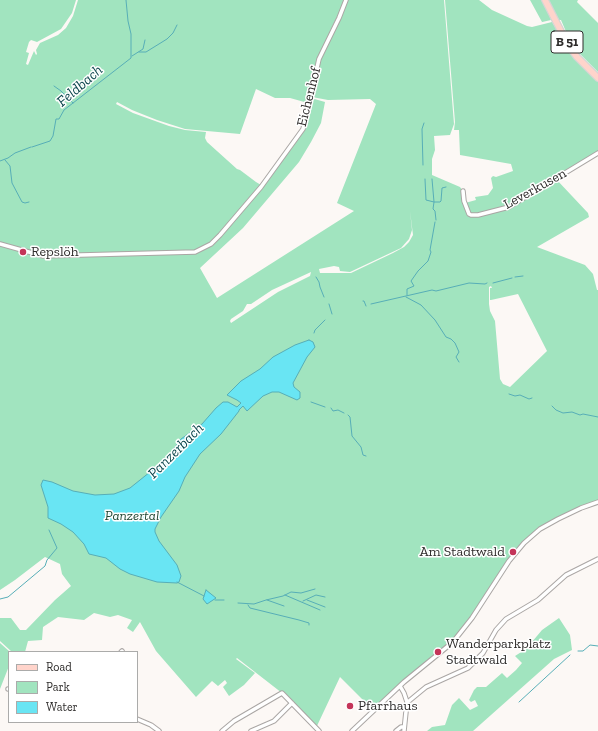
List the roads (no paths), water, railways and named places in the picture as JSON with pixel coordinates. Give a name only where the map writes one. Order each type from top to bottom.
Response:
[{"type":"main road","name":"B 51","points":[[545,0],[568,45],[577,57],[598,78]]},
{"type":"street","name":"Eichenhof","points":[[0,244],[38,256],[195,252],[207,246],[215,240],[261,187],[303,129],[319,59],[346,0]]},
{"type":"street","name":"Leverkusen","points":[[463,191],[464,201],[471,216],[504,209],[512,206],[598,153]]},
{"type":"street","points":[[352,731],[400,686],[453,642],[463,631],[515,553],[524,543],[540,530],[558,519],[580,508],[598,502]]},
{"type":"street","points":[[407,702],[426,687],[468,668],[483,653],[499,627],[508,617],[538,600],[566,575],[598,559]]},
{"type":"street","points":[[396,731],[401,727],[404,729],[407,702],[400,686]]},
{"type":"street","points":[[222,731],[282,693],[319,731]]},
{"type":"street","points":[[251,731],[274,721],[292,703]]},
{"type":"street","points":[[138,719],[151,725],[159,731]]},
{"type":"water","points":[[309,340],[313,342],[315,347],[307,357],[293,383],[294,387],[300,392],[300,398],[297,400],[279,392],[272,392],[263,396],[247,411],[243,406],[221,434],[200,454],[185,477],[179,491],[161,517],[155,532],[159,541],[177,565],[181,576],[179,582],[157,582],[130,574],[120,569],[106,558],[89,554],[84,544],[73,532],[48,518],[48,507],[41,485],[43,480],[52,482],[73,491],[95,495],[114,494],[130,488],[160,464],[181,439],[202,424],[223,402],[228,402],[237,407],[241,403],[227,395],[241,381],[260,369],[273,357],[295,345]]},
{"type":"water","points":[[206,590],[216,598],[207,604],[203,599]]},
{"type":"waterway","name":"Feldbach","points":[[32,147],[50,141],[53,136],[56,119],[59,119],[64,110],[131,58],[131,34],[126,0]]},
{"type":"waterway","name":"Feldbach","points":[[139,52],[146,52],[167,39],[173,33],[177,25]]},
{"type":"waterway","name":"Feldbach","points":[[132,56],[143,49],[145,40]]},
{"type":"waterway","points":[[54,86],[73,103]]},
{"type":"waterway","points":[[423,165],[422,129],[424,123]]},
{"type":"waterway","name":"Feldbach","points":[[0,161],[31,147]]},
{"type":"waterway","points":[[5,160],[10,166],[12,183],[22,202],[29,202]]},
{"type":"waterway","points":[[425,179],[426,200],[434,202],[433,209],[435,211],[436,220]]},
{"type":"waterway","points":[[432,179],[434,202],[441,201],[442,188],[446,187]]},
{"type":"waterway","points":[[407,295],[407,289],[414,286],[411,281],[428,261],[431,252],[430,250],[435,222]]},
{"type":"waterway","name":"Panzerbach","points":[[515,277],[523,276]]},
{"type":"waterway","points":[[316,277],[324,297]]},
{"type":"waterway","name":"Panzerbach","points":[[493,283],[512,278]]},
{"type":"waterway","name":"Panzerbach","points":[[371,304],[469,283],[487,283]]},
{"type":"waterway","points":[[406,297],[421,305],[435,320],[446,337],[455,343],[459,352],[456,357],[459,362]]},
{"type":"waterway","name":"Panzerbach","points":[[363,301],[366,306]]},
{"type":"waterway","points":[[329,304],[332,314]]},
{"type":"waterway","name":"Panzerbach","points":[[314,333],[325,320]]},
{"type":"waterway","points":[[509,394],[515,396],[520,395],[529,399],[532,398]]},
{"type":"waterway","points":[[311,402],[325,407]]},
{"type":"waterway","points":[[552,406],[556,410],[563,413],[572,412],[580,415],[583,414],[598,417]]},
{"type":"waterway","points":[[331,408],[333,411],[338,410],[344,413]]},
{"type":"waterway","points":[[348,415],[350,417],[352,436],[361,447],[363,455],[366,456]]},
{"type":"waterway","name":"Panzerbach","points":[[0,599],[8,597],[45,566],[47,560],[57,548],[49,530]]},
{"type":"waterway","points":[[177,582],[204,596]]},
{"type":"waterway","points":[[238,603],[254,604],[283,596],[291,592],[301,593],[315,589]]},
{"type":"waterway","points":[[285,595],[320,610]]},
{"type":"waterway","points":[[303,601],[316,595],[325,597]]},
{"type":"waterway","points":[[215,600],[224,600]]},
{"type":"waterway","points":[[267,600],[284,606]]},
{"type":"waterway","points":[[307,600],[325,607]]},
{"type":"waterway","points":[[248,605],[250,608],[299,620],[309,623],[309,625]]},
{"type":"waterway","points":[[578,651],[583,651],[590,645],[598,646]]},
{"type":"waterway","points":[[519,702],[570,655]]},
{"type":"place","name":"Repslöh","points":[[23,252]]},
{"type":"place","name":"Am Stadtwald","points":[[513,552]]},
{"type":"place","name":"Wanderparkplatz Stadtwald","points":[[438,652]]},
{"type":"place","name":"Pfarrhaus","points":[[350,706]]},
{"type":"park label","name":"Panzertal","points":[[132,516]]}]
